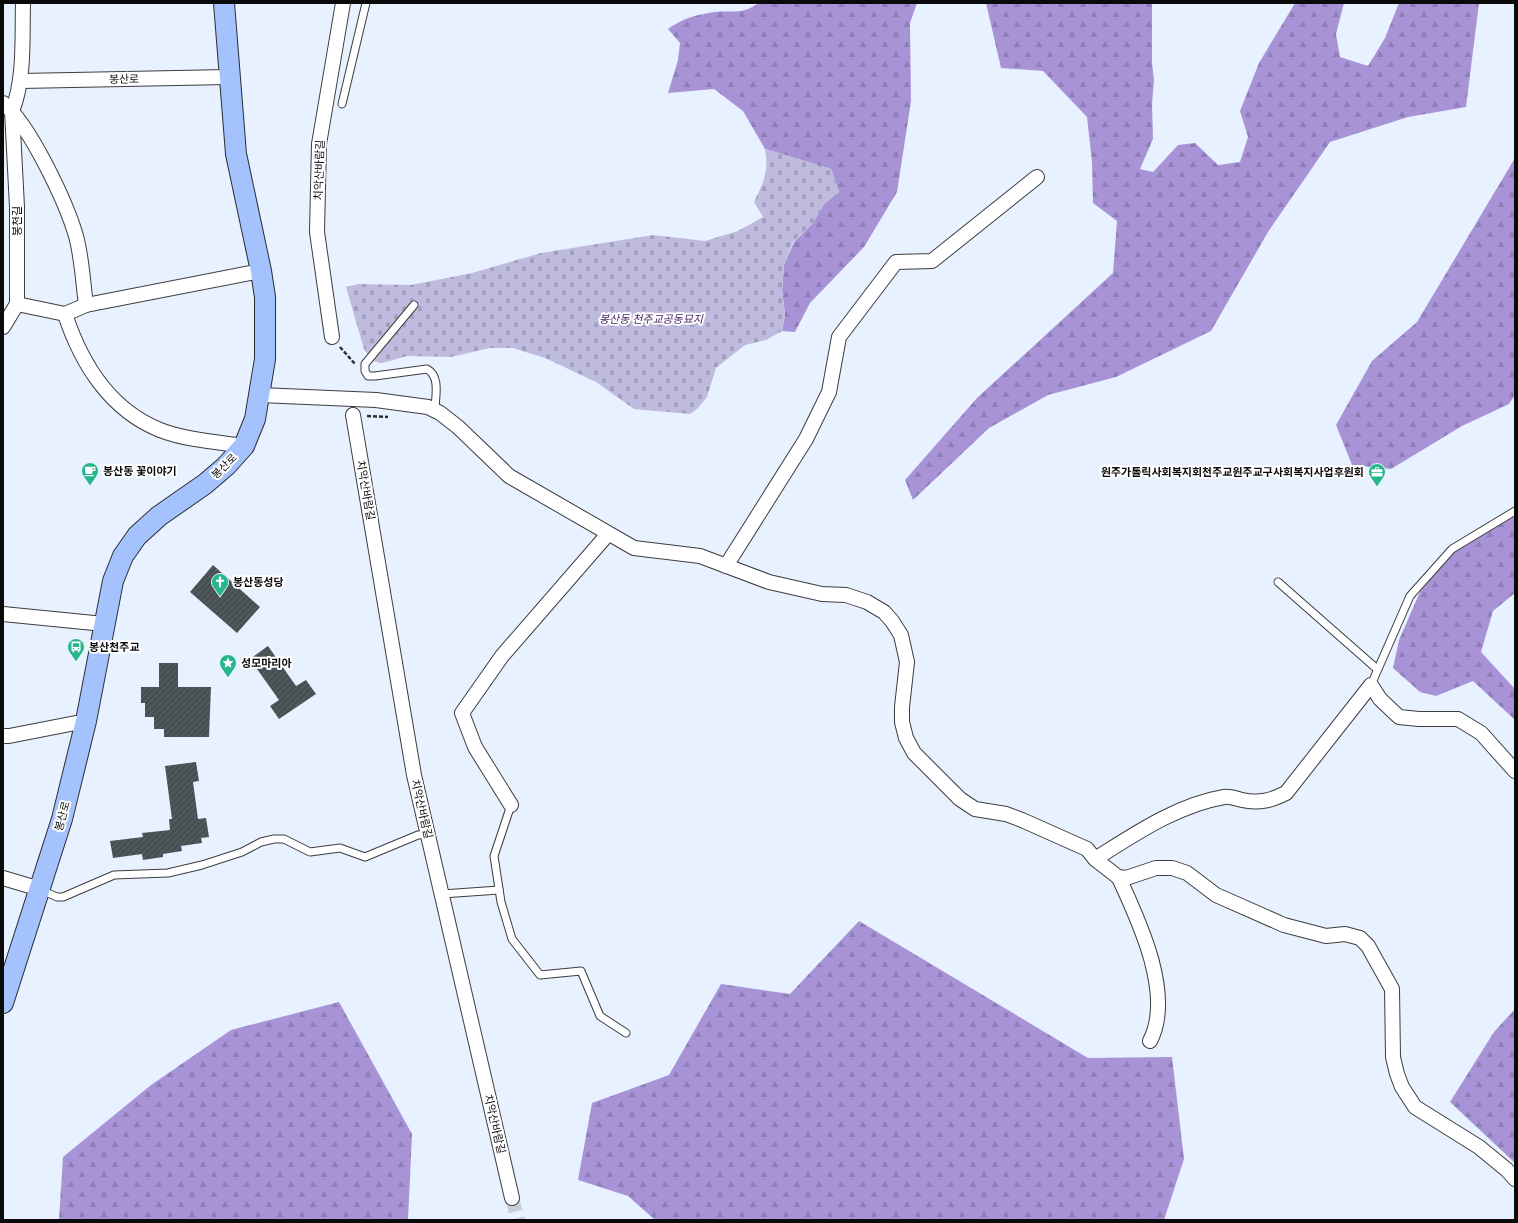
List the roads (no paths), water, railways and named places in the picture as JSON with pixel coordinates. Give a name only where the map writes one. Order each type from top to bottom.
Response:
[{"type":"street","name":"봉천길","points":[[17,304],[17,207],[8,107],[18,98],[23,3]]},
{"type":"street","name":"봉산로","points":[[3,1003],[62,819],[86,721],[113,580],[123,556],[137,536],[159,516],[205,484],[226,466],[244,446],[255,419],[265,359],[266,319],[261,271],[236,154],[224,3]]},
{"type":"street","name":"치악산바람길","points":[[332,338],[317,232],[319,144],[343,3]]},
{"type":"street","name":"봉산로","points":[[20,81],[229,77]]},
{"type":"street","points":[[8,107],[39,152],[58,192],[76,236],[86,305]]},
{"type":"street","points":[[726,566],[806,439],[829,392],[839,337],[896,262],[932,261],[1037,177]]},
{"type":"street","points":[[3,327],[17,304],[65,314],[86,305],[261,271]]},
{"type":"street","points":[[65,314],[74,342],[94,377],[115,401],[137,418],[160,430],[194,439],[244,446]]},
{"type":"street","points":[[260,395],[376,400],[428,407],[435,410],[458,427],[509,476],[634,548],[700,556],[770,582],[822,594],[846,596],[868,602],[884,612],[901,635],[904,645],[907,662],[902,722],[906,738],[914,752],[960,800],[975,809],[1006,814],[1022,820],[1087,849],[1095,859],[1119,878],[1149,948],[1158,988],[1157,1029],[1150,1041]]},
{"type":"street","name":"치악산바람길","points":[[353,415],[414,775],[512,1198]]},
{"type":"street","points":[[511,805],[475,746],[462,714],[502,656],[608,534]]},
{"type":"street","points":[[3,614],[104,624]]},
{"type":"street","points":[[1095,859],[1169,815],[1207,801],[1226,796],[1244,801],[1269,801],[1286,793],[1371,685],[1380,699],[1399,717],[1419,719],[1458,719],[1481,733],[1515,771]]},
{"type":"street","points":[[3,736],[86,721]]},
{"type":"street","points":[[1119,878],[1126,878],[1156,868],[1172,868],[1187,873],[1216,895],[1284,925],[1326,936],[1345,934],[1360,938],[1374,957],[1392,989],[1393,1057],[1396,1074],[1415,1107],[1484,1151],[1515,1179]]},
{"type":"street","points":[[3,878],[40,889]]},
{"type":"lane","points":[[342,104],[366,3]]},
{"type":"lane","points":[[414,305],[365,364],[365,371],[368,376],[428,369],[432,371],[436,378],[435,410]]},
{"type":"lane","points":[[1371,685],[1410,596],[1452,549],[1515,511]]},
{"type":"lane","points":[[1278,582],[1378,669]]},
{"type":"lane","points":[[511,805],[494,856],[501,902],[512,939],[540,975],[581,971],[600,1016],[626,1033]]},
{"type":"lane","points":[[40,889],[56,897],[63,897],[114,875],[168,873],[202,866],[242,852],[261,842],[274,839],[284,839],[310,852],[340,848],[365,857],[418,835],[428,834]]},
{"type":"lane","points":[[442,894],[499,890]]},
{"type":"tunnel","points":[[512,1198],[518,1220]]},
{"type":"place","name":"봉산동 꽃이야기","points":[[90,486]]},
{"type":"place","name":"원주가톨릭사회복지회천주교원주교구사회복지사업후원회","points":[[1377,487]]},
{"type":"place","name":"봉산동성당","points":[[220,597]]},
{"type":"place","name":"봉산천주교","points":[[76,662]]},
{"type":"place","name":"성모마리아","points":[[228,678]]},
{"type":"park label","name":"봉산동 천주교공동묘지","points":[[651,319]]}]
